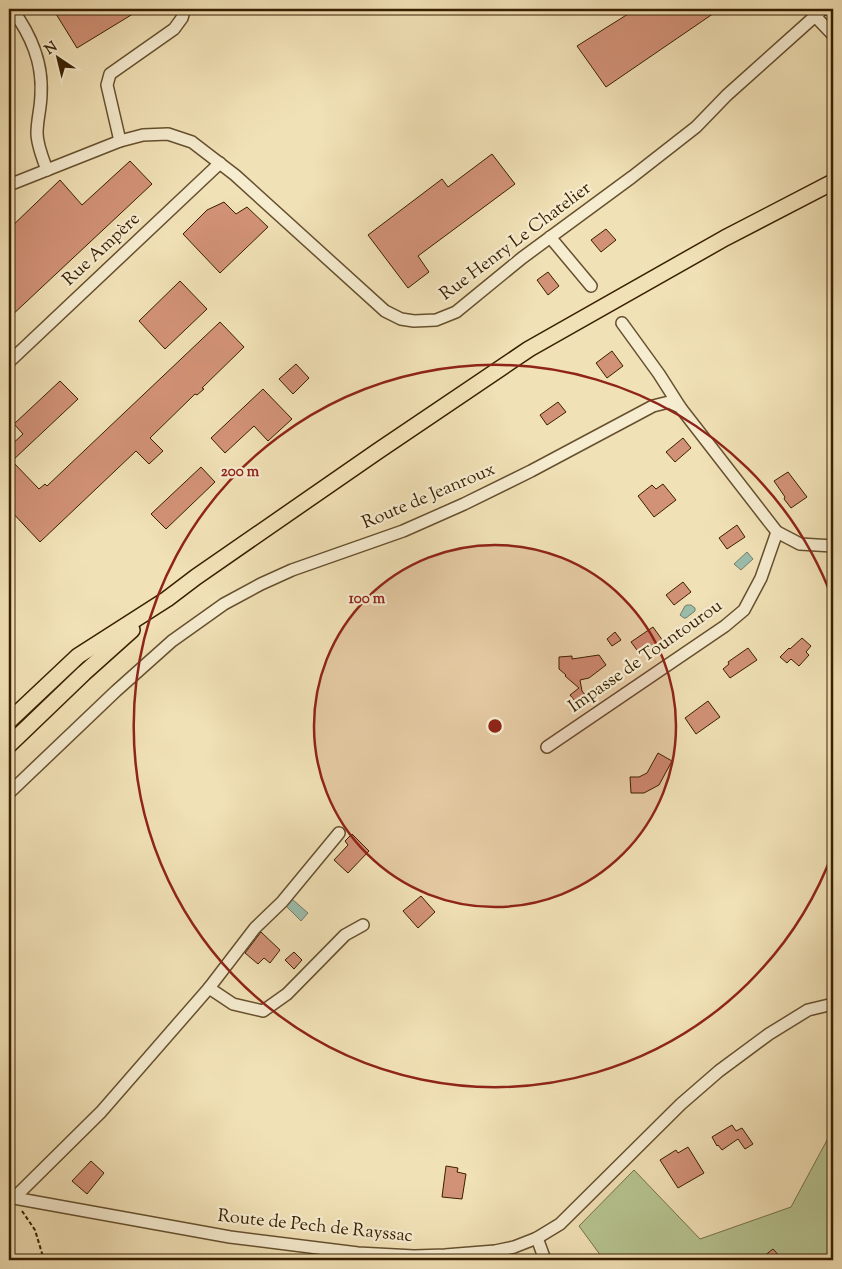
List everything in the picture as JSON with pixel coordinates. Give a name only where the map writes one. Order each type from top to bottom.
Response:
[{"type":"main road","points":[[9,745],[84,673],[167,599],[363,462],[529,349],[726,238],[833,182]]},
{"type":"main road","points":[[9,722],[78,656],[167,599]]},
{"type":"street","points":[[12,9],[32,42],[41,70],[41,95],[37,134],[47,170]]},
{"type":"street","points":[[120,141],[107,85],[110,74],[174,29],[182,18],[183,9]]},
{"type":"street","points":[[819,12],[833,35]]},
{"type":"street","name":"Rue Henry Le Chatelier","points":[[9,185],[120,141],[143,135],[168,134],[192,142],[236,175],[385,311],[401,319],[414,321],[436,320],[456,312],[550,237],[696,127],[727,95],[819,12]]},
{"type":"street","name":"Rue Ampère","points":[[9,362],[220,163]]},
{"type":"street","points":[[550,237],[591,286]]},
{"type":"street","points":[[622,323],[680,407],[777,532],[800,544],[833,546]]},
{"type":"street","name":"Route de Jeanroux","points":[[9,792],[116,691],[165,648],[224,604],[292,570],[403,531],[464,504],[531,471],[653,406],[669,402],[680,407]]},
{"type":"street","name":"Impasse de Tountourou","points":[[547,747],[725,626],[744,610],[761,578],[777,532]]},
{"type":"street","points":[[11,1197],[101,1112],[209,988],[255,928],[282,902],[339,832]]},
{"type":"street","points":[[209,988],[233,1004],[263,1010],[287,994],[345,935],[363,924]]},
{"type":"street","name":"Route de Pech de Rayssac","points":[[11,1197],[230,1237],[358,1253],[414,1256],[514,1248],[537,1238],[560,1224],[681,1104],[719,1071],[769,1034],[808,1010],[833,1004]]},
{"type":"street","points":[[537,1238],[545,1260]]},
{"type":"path","points":[[11,1197],[34,1230],[44,1260]]},
{"type":"green space","points":[[833,1129],[833,1260],[604,1260],[579,1226],[634,1170],[700,1239],[791,1207]]},
{"type":"shaded area","points":[[747,552],[753,559],[741,570],[734,564]]},
{"type":"shaded area","points":[[687,605],[695,608],[695,611],[684,618],[680,615]]},
{"type":"shaded area","points":[[292,899],[308,913],[301,921],[286,906]]},
{"type":"building","points":[[53,9],[141,9],[77,48]]},
{"type":"building","points":[[636,9],[720,9],[606,87],[577,46]]},
{"type":"building","points":[[492,154],[515,184],[418,256],[429,272],[408,288],[368,235],[442,179],[448,187]]},
{"type":"building","points":[[130,161],[152,184],[9,318],[9,229],[60,180],[82,205]]},
{"type":"building","points":[[224,202],[236,214],[247,207],[268,227],[220,273],[183,234],[207,210]]},
{"type":"building","points":[[606,229],[616,240],[601,252],[591,240]]},
{"type":"building","points":[[548,272],[559,286],[548,295],[537,280]]},
{"type":"building","points":[[180,281],[207,309],[165,349],[139,321]]},
{"type":"building","points":[[220,322],[244,347],[202,388],[204,389],[197,395],[195,394],[150,438],[163,451],[149,464],[136,451],[40,542],[9,509],[9,447],[23,434],[14,424],[60,381],[78,399],[12,461],[39,489],[45,484],[47,486]]},
{"type":"building","points":[[612,351],[623,366],[607,378],[596,363]]},
{"type":"building","points":[[296,364],[309,378],[293,394],[279,379]]},
{"type":"building","points":[[263,389],[292,419],[268,441],[254,426],[225,453],[211,438]]},
{"type":"building","points":[[558,402],[566,412],[547,425],[540,415]]},
{"type":"building","points":[[683,438],[691,448],[675,462],[666,452]]},
{"type":"building","points":[[201,467],[215,482],[166,529],[151,514]]},
{"type":"building","points":[[788,472],[807,497],[791,508],[774,481]]},
{"type":"building","points":[[663,484],[676,500],[654,517],[638,496],[652,485],[656,489]]},
{"type":"building","points":[[737,525],[745,537],[727,549],[719,538]]},
{"type":"building","points":[[683,582],[691,592],[674,605],[666,595]]},
{"type":"building","points":[[653,627],[663,641],[651,651],[649,648],[640,654],[631,642]]},
{"type":"building","points":[[615,632],[621,640],[612,646],[607,639]]},
{"type":"building","points":[[802,638],[811,646],[806,652],[809,655],[799,666],[791,659],[787,663],[780,657]]},
{"type":"building","points":[[748,648],[757,660],[730,678],[723,669],[729,664],[728,662]]},
{"type":"building","points":[[599,655],[606,665],[589,678],[580,680],[582,691],[589,700],[580,707],[570,695],[579,688],[559,669],[559,657],[572,656],[572,659]]},
{"type":"building","points":[[708,701],[720,717],[696,734],[685,718]]},
{"type":"building","points":[[658,753],[672,761],[659,785],[644,793],[631,793],[630,777],[639,777],[647,773]]},
{"type":"building","points":[[352,834],[369,851],[348,873],[334,860],[348,845],[345,841]]},
{"type":"building","points":[[421,896],[435,912],[418,928],[403,911]]},
{"type":"building","points":[[261,932],[280,950],[270,963],[264,958],[258,964],[245,953]]},
{"type":"building","points":[[294,952],[302,960],[294,969],[285,960]]},
{"type":"building","points":[[732,1125],[736,1131],[742,1128],[753,1144],[745,1149],[738,1139],[722,1150],[717,1146],[712,1137]]},
{"type":"building","points":[[688,1147],[704,1173],[678,1188],[660,1160],[676,1150],[678,1153]]},
{"type":"building","points":[[91,1161],[104,1173],[87,1194],[72,1181]]},
{"type":"building","points":[[446,1166],[458,1168],[457,1172],[466,1174],[462,1199],[442,1197]]},
{"type":"building","points":[[773,1249],[783,1260],[759,1260]]}]
